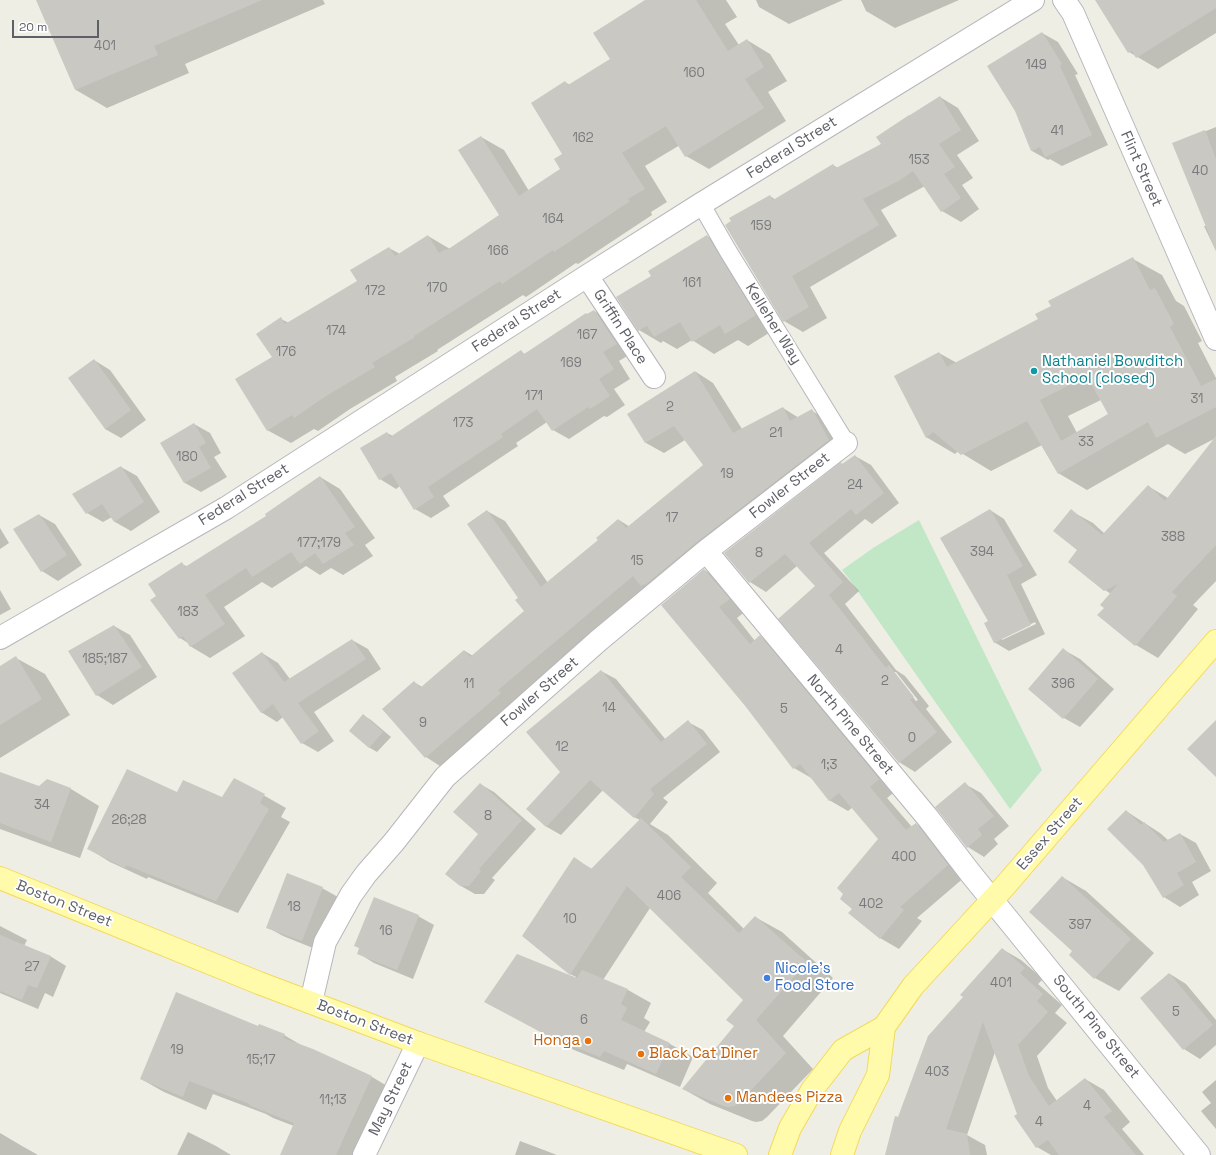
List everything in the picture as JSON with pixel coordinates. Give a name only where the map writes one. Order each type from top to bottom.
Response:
[{"type":"main road","name":"Essex Street","points":[[780,1155],[790,1128],[812,1090],[844,1050],[884,1027],[913,986],[992,900],[1216,642]]},
{"type":"main road","name":"Boston Street","points":[[0,878],[259,983],[418,1043],[736,1155]]},
{"type":"main road","name":"Essex Street","points":[[842,1155],[850,1131],[878,1075],[884,1027]]},
{"type":"street","name":"Federal Street","points":[[0,638],[226,508],[701,204],[1033,0]]},
{"type":"street","name":"Flint Street","points":[[1064,0],[1073,13],[1216,338]]},
{"type":"street","name":"Griffin Place","points":[[587,276],[654,378]]},
{"type":"street","name":"Fowler Street","points":[[311,1002],[325,942],[351,895],[366,874],[394,842],[445,777],[598,641],[706,551],[846,443]]},
{"type":"street","name":"North Pine Street","points":[[706,551],[923,812],[992,900]]},
{"type":"street","name":"South Pine Street","points":[[992,900],[1199,1155]]},
{"type":"street","name":"May Street","points":[[364,1155],[418,1043]]},
{"type":"lane","name":"Kelleher Way","points":[[701,204],[728,251],[846,443]]},
{"type":"green space","points":[[919,520],[1042,770],[1010,809],[842,570],[873,548]]},
{"type":"building","points":[[36,0],[262,0],[154,46],[158,55],[75,90]]},
{"type":"building","points":[[645,0],[696,0],[728,51],[747,39],[764,67],[745,79],[764,108],[685,157],[666,126],[622,153],[645,189],[628,199],[630,201],[554,252],[553,250],[502,284],[500,281],[414,336],[415,337],[372,363],[375,367],[326,396],[294,418],[292,415],[267,431],[235,379],[272,357],[256,334],[281,317],[285,324],[357,281],[350,270],[389,247],[395,256],[428,235],[439,253],[446,249],[447,250],[499,215],[458,150],[481,136],[519,196],[560,169],[554,159],[562,154],[531,103],[565,81],[568,85],[610,59],[593,33]]},
{"type":"building","points":[[1095,0],[1216,0],[1216,8],[1136,58],[1132,51],[1128,53]]},
{"type":"building","points":[[1042,32],[1062,64],[1060,66],[1092,135],[1045,157],[1040,147],[1031,151],[1015,111],[987,66]]},
{"type":"building","points":[[940,96],[961,130],[939,144],[955,167],[944,174],[961,198],[941,212],[913,171],[900,180],[863,199],[879,225],[792,276],[809,307],[783,322],[725,225],[731,221],[729,218],[770,195],[773,200],[833,164],[836,168],[881,144],[876,137]]},
{"type":"building","points":[[1205,130],[1216,159],[1216,249],[1172,143]]},
{"type":"building","points":[[707,235],[756,315],[725,334],[720,325],[692,342],[680,322],[654,337],[647,326],[638,331],[616,297],[651,276],[648,271]]},
{"type":"building","name":"Nathaniel Bowditch School (closed)","points":[[1133,257],[1150,290],[1155,288],[1174,324],[1170,327],[1201,386],[1216,379],[1216,407],[1156,438],[1148,422],[1058,474],[1027,421],[961,455],[933,432],[926,438],[894,376],[939,352],[947,367],[1038,319],[1035,314],[1051,306],[1048,301]],"holes":[[[1087,376],[1108,414],[1061,441],[1040,400]]]},
{"type":"building","points":[[594,310],[617,344],[603,352],[614,369],[599,379],[610,396],[590,409],[588,407],[552,431],[537,409],[501,434],[503,437],[428,487],[434,497],[414,510],[391,473],[379,480],[360,448],[387,432],[390,437],[521,350],[524,354],[586,313],[587,314]]},
{"type":"building","points":[[94,359],[131,410],[105,429],[68,378]]},
{"type":"building","points":[[695,371],[733,433],[783,407],[790,421],[812,409],[829,440],[698,541],[645,585],[644,584],[641,586],[633,576],[498,690],[501,693],[425,758],[382,709],[414,681],[420,688],[464,650],[470,657],[524,611],[515,600],[518,598],[467,524],[487,510],[541,587],[598,540],[596,538],[618,519],[626,528],[703,465],[674,426],[645,443],[627,414]]},
{"type":"building","points":[[194,423],[206,443],[199,447],[211,468],[184,483],[160,443]]},
{"type":"building","points":[[1216,436],[1216,545],[1172,592],[1177,596],[1135,646],[1097,615],[1104,608],[1100,605],[1118,584],[1104,591],[1068,562],[1077,550],[1053,531],[1071,509],[1102,535],[1148,485],[1165,501]]},
{"type":"building","points":[[855,455],[884,493],[856,515],[851,509],[809,543],[843,582],[829,595],[886,668],[889,665],[914,697],[910,700],[937,732],[899,763],[778,619],[815,586],[785,554],[749,583],[724,553],[841,462],[842,464]]},
{"type":"building","points":[[121,466],[144,502],[114,522],[102,504],[86,514],[72,494]]},
{"type":"building","points":[[320,476],[355,527],[345,533],[354,545],[323,564],[315,553],[300,564],[291,552],[252,577],[246,568],[205,595],[225,624],[190,647],[183,636],[179,639],[150,600],[156,596],[148,584],[182,562],[185,567],[266,516],[265,514]]},
{"type":"building","points":[[990,509],[1023,566],[1007,575],[1031,625],[994,643],[984,623],[988,621],[940,538]]},
{"type":"building","points":[[39,514],[67,555],[41,572],[13,529]]},
{"type":"building","points":[[704,569],[730,599],[719,607],[750,644],[760,635],[879,779],[870,787],[906,830],[916,823],[948,865],[900,907],[904,910],[880,939],[848,913],[852,909],[840,899],[843,894],[837,888],[878,839],[839,793],[829,801],[800,764],[793,769],[746,707],[661,605]]},
{"type":"building","points":[[114,625],[142,667],[96,696],[68,651]]},
{"type":"building","points":[[352,639],[366,659],[298,703],[319,731],[301,744],[273,704],[261,713],[232,673],[262,652],[284,682]]},
{"type":"building","points":[[1063,648],[1098,679],[1063,719],[1028,689]]},
{"type":"building","points":[[16,656],[42,699],[0,725],[0,666]]},
{"type":"building","points":[[601,670],[661,742],[688,720],[707,744],[650,789],[654,794],[634,818],[590,780],[546,827],[526,809],[560,772],[526,732]]},
{"type":"building","points":[[363,714],[383,732],[369,748],[349,731]]},
{"type":"building","points":[[1216,720],[1216,777],[1187,749]]},
{"type":"building","points":[[127,769],[177,792],[183,780],[222,797],[234,778],[265,794],[260,803],[269,809],[216,901],[126,865],[125,868],[87,849]]},
{"type":"building","points":[[0,772],[39,786],[47,779],[71,788],[51,842],[0,823]]},
{"type":"building","points":[[965,782],[994,816],[978,829],[982,835],[967,848],[935,807]]},
{"type":"building","points":[[480,783],[522,820],[479,869],[481,871],[469,886],[460,886],[445,874],[478,834],[453,812]]},
{"type":"building","points":[[1126,810],[1141,825],[1144,822],[1164,842],[1180,833],[1196,862],[1177,873],[1184,885],[1163,898],[1143,865],[1107,829]]},
{"type":"building","points":[[641,818],[691,867],[681,877],[739,933],[755,916],[807,962],[756,1020],[786,1053],[735,1106],[724,1106],[682,1089],[734,1026],[726,1020],[743,1000],[627,886],[570,975],[522,936],[574,857],[591,869]]},
{"type":"building","points":[[287,873],[323,887],[302,941],[266,928]]},
{"type":"building","points":[[1062,876],[1131,939],[1094,979],[1069,955],[1072,951],[1029,912]]},
{"type":"building","points":[[374,897],[419,915],[397,970],[357,954],[359,948],[354,946]]},
{"type":"building","points":[[0,935],[51,956],[37,988],[28,985],[22,1000],[0,991]]},
{"type":"building","points":[[1002,948],[1025,968],[1020,973],[1043,994],[1037,1001],[1048,1012],[1018,1045],[1029,1076],[1049,1106],[1085,1078],[1112,1111],[1104,1117],[1136,1155],[1059,1155],[1048,1140],[1036,1148],[1014,1116],[1017,1114],[983,1022],[946,1129],[967,1134],[970,1155],[885,1155],[895,1116],[898,1117],[928,1036],[963,997],[960,995]]},
{"type":"building","points":[[517,954],[577,978],[582,970],[628,989],[621,1004],[627,1008],[621,1020],[670,1043],[656,1074],[604,1051],[600,1057],[550,1037],[484,1002]]},
{"type":"building","points":[[1169,973],[1213,1025],[1183,1050],[1140,998]]},
{"type":"building","points":[[176,992],[258,1026],[259,1024],[285,1034],[283,1038],[313,1049],[372,1076],[336,1155],[280,1155],[294,1123],[249,1105],[250,1104],[189,1081],[183,1097],[140,1079]]},
{"type":"place","name":"Nathaniel Bowditch School (closed)","points":[[1034,371]]},
{"type":"place","name":"Nicole's Food Store","points":[[767,978]]},
{"type":"place","name":"Honga","points":[[588,1041]]},
{"type":"place","name":"Black Cat Diner","points":[[641,1054]]},
{"type":"place","name":"Mandees Pizza","points":[[728,1098]]}]
